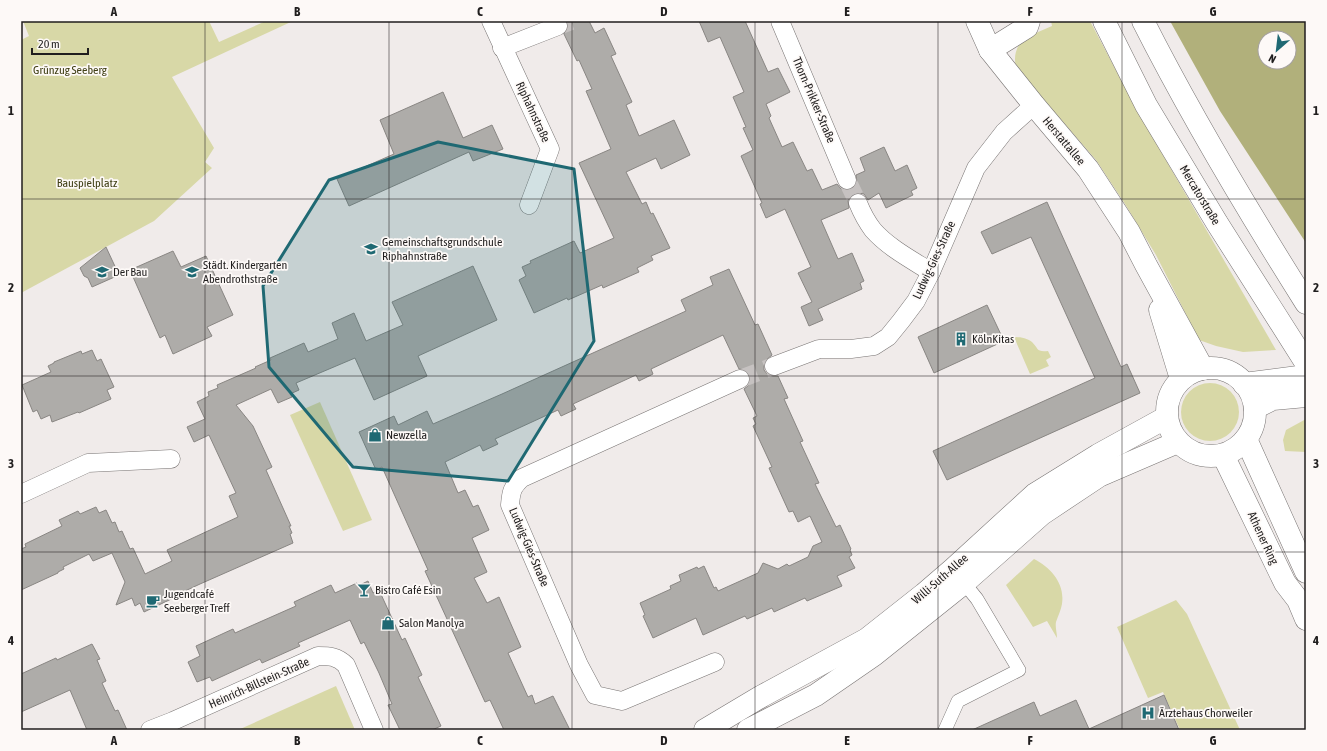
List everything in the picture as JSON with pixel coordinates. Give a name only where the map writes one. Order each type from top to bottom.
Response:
[{"type":"main road","name":"Herstattallee","points":[[977,21],[990,50],[1088,169],[1130,232],[1146,265],[1203,369]]},
{"type":"main road","points":[[990,50],[1027,27],[1029,21]]},
{"type":"main road","name":"Mercatorstraße","points":[[1104,21],[1146,105],[1217,223],[1306,363]]},
{"type":"main road","points":[[1146,26],[1181,95],[1245,206],[1306,303]]},
{"type":"main road","name":"Herstattallee","points":[[1146,265],[1181,379]]},
{"type":"main road","points":[[1203,369],[1230,372],[1250,391],[1255,408],[1253,425],[1246,440],[1236,449],[1223,455],[1211,457],[1199,455],[1187,450],[1178,442],[1168,426],[1167,416],[1168,403],[1172,390],[1181,379],[1203,369]]},
{"type":"main road","points":[[1244,384],[1306,376]]},
{"type":"main road","points":[[1255,408],[1273,399],[1306,396]]},
{"type":"main road","name":"Willi-Suth-Allee","points":[[748,730],[816,695],[874,655],[958,576],[1035,494],[1098,455],[1167,416]]},
{"type":"main road","name":"Athener Ring","points":[[1246,440],[1306,572]]},
{"type":"main road","name":"Willi-Suth-Allee","points":[[705,730],[762,696],[867,639],[924,594],[958,576],[1042,514],[1099,476],[1178,442]]},
{"type":"main road","name":"Athener Ring","points":[[1223,455],[1285,583],[1298,600],[1306,619]]},
{"type":"street","name":"Riphahnstraße","points":[[491,21],[502,48],[550,149],[529,205]]},
{"type":"street","name":"Thorn-Prikker-Straße","points":[[780,21],[847,180]]},
{"type":"street","points":[[502,48],[558,26]]},
{"type":"street","name":"Ludwig-Gies-Straße","points":[[774,366],[819,349],[851,349],[874,346],[888,337],[916,301],[931,272],[976,168],[1004,132],[1034,105]]},
{"type":"street","points":[[858,204],[874,230],[886,242],[931,272]]},
{"type":"street","name":"Ludwig-Gies-Straße","points":[[715,662],[622,701],[595,695],[579,665],[510,504],[511,494],[515,485],[522,478],[740,379]]},
{"type":"street","points":[[21,494],[88,463],[171,460]]},
{"type":"street","points":[[945,730],[958,701],[1019,670],[977,599],[958,576]]},
{"type":"street","name":"Heinrich-Billstein-Straße","points":[[150,730],[318,656],[332,656],[342,661],[346,665],[374,730]]},
{"type":"highlighted area","points":[[438,142],[574,169],[594,341],[508,481],[353,467],[269,367],[263,286],[329,180]]},
{"type":"green space","points":[[23,21],[209,21],[219,42],[266,21],[293,21],[172,77],[214,148],[205,162],[212,168],[154,221],[21,293],[21,40],[29,36]]},
{"type":"green space","points":[[1051,21],[1090,21],[1138,112],[1276,350],[1243,352],[1216,346],[1199,340],[1156,255],[1096,160],[1016,68],[1016,51],[1019,45],[1030,36],[1052,26]]},
{"type":"green space","points":[[1014,337],[1032,342],[1038,350],[1048,351],[1051,357],[1046,360],[1049,366],[1030,374]]},
{"type":"green space","points":[[1210,383],[1221,385],[1231,391],[1237,401],[1239,412],[1237,423],[1231,433],[1221,439],[1210,441],[1199,439],[1189,433],[1183,423],[1181,412],[1183,401],[1189,391],[1199,385]]},
{"type":"green space","points":[[320,402],[372,520],[343,531],[290,415]]},
{"type":"green space","points":[[1306,419],[1306,452],[1285,451],[1283,440],[1286,430]]},
{"type":"green space","points":[[1034,559],[1046,567],[1056,577],[1061,589],[1062,604],[1056,622],[1057,638],[1047,621],[1033,627],[1006,585]]},
{"type":"green space","points":[[1176,600],[1187,614],[1240,730],[1180,730],[1163,692],[1148,698],[1117,627]]},
{"type":"green space","points":[[336,686],[355,730],[238,730]]},
{"type":"shaded area","points":[[1170,21],[1306,21],[1306,243],[1220,111]]},
{"type":"building","points":[[567,21],[589,21],[595,33],[604,28],[616,54],[611,56],[632,102],[626,105],[639,136],[674,120],[690,155],[661,169],[656,158],[626,172],[642,204],[646,202],[651,214],[653,213],[670,248],[651,256],[653,260],[637,268],[639,272],[603,288],[602,285],[568,300],[567,298],[534,313],[519,280],[526,276],[522,267],[531,263],[530,261],[574,241],[580,253],[614,238],[579,163],[611,149],[586,91],[592,89],[579,60],[577,61],[564,34],[568,28]]},
{"type":"building","points":[[699,21],[745,21],[768,72],[778,68],[790,92],[766,104],[771,116],[769,118],[782,147],[793,142],[807,171],[812,169],[822,190],[837,184],[841,189],[846,190],[856,186],[856,175],[865,171],[860,158],[884,147],[895,171],[907,165],[917,188],[911,191],[913,195],[886,208],[879,193],[868,200],[864,194],[854,193],[850,196],[848,201],[849,208],[821,220],[838,259],[852,253],[864,281],[860,283],[862,289],[818,309],[823,320],[809,326],[801,307],[812,302],[798,273],[811,267],[785,209],[766,218],[760,204],[762,203],[741,156],[753,150],[743,128],[746,127],[733,97],[744,92],[720,37],[708,42]]},
{"type":"building","points":[[443,92],[463,138],[492,125],[503,149],[473,161],[469,152],[349,206],[337,179],[394,154],[380,120]]},
{"type":"building","points":[[1047,202],[1121,367],[1127,364],[1140,393],[947,480],[933,451],[1095,378],[1031,237],[992,254],[981,232]]},
{"type":"building","name":"Der Bau","points":[[106,247],[119,275],[92,287],[88,278],[84,276],[80,268]]},
{"type":"building","points":[[173,251],[181,267],[206,256],[233,315],[207,327],[212,336],[173,354],[165,335],[160,338],[130,270]]},
{"type":"building","points":[[473,266],[497,320],[418,356],[427,376],[374,400],[355,358],[296,383],[299,390],[290,394],[292,397],[278,403],[271,389],[236,405],[253,426],[272,467],[266,470],[291,526],[289,526],[292,533],[290,534],[293,543],[200,584],[144,612],[140,603],[135,606],[132,598],[116,605],[125,582],[112,553],[93,561],[89,554],[63,567],[64,569],[58,573],[21,590],[21,549],[26,547],[25,544],[62,526],[59,520],[78,511],[80,514],[96,507],[99,513],[106,510],[112,523],[115,522],[119,532],[122,531],[130,549],[133,548],[145,574],[172,561],[167,550],[238,517],[229,496],[236,493],[209,435],[194,442],[187,427],[205,419],[197,402],[209,396],[208,392],[218,388],[217,385],[256,368],[255,367],[271,360],[270,358],[304,343],[308,352],[338,339],[332,323],[354,313],[366,341],[403,325],[392,302]]},
{"type":"building","points":[[729,269],[755,325],[758,324],[772,355],[766,360],[764,370],[767,374],[778,376],[788,398],[784,399],[803,441],[800,442],[819,483],[815,484],[836,527],[840,525],[851,549],[852,555],[849,557],[855,568],[837,576],[842,586],[807,601],[805,598],[774,612],[772,608],[747,619],[745,616],[703,635],[696,618],[653,638],[643,616],[645,615],[640,603],[671,589],[670,586],[681,581],[679,575],[697,567],[698,569],[704,566],[714,588],[716,587],[718,591],[758,573],[763,563],[778,569],[787,564],[789,566],[808,557],[813,546],[822,542],[810,516],[798,522],[793,511],[789,512],[769,468],[772,467],[753,426],[756,424],[753,418],[757,416],[744,389],[749,385],[750,375],[746,370],[739,369],[723,335],[651,369],[653,374],[639,381],[636,375],[573,404],[576,409],[561,416],[558,410],[495,439],[498,444],[483,451],[480,445],[445,462],[458,493],[465,490],[473,507],[478,505],[489,530],[472,538],[487,572],[474,578],[487,603],[499,597],[521,647],[508,653],[528,697],[532,695],[535,704],[553,696],[570,730],[504,730],[490,700],[485,702],[425,571],[428,570],[382,467],[376,470],[359,432],[394,416],[398,425],[427,411],[433,424],[502,394],[686,311],[681,300],[713,285],[710,277]]},
{"type":"building","name":"KölnKitas","points":[[987,305],[1004,341],[934,373],[918,337]]},
{"type":"building","points":[[92,350],[97,361],[101,359],[114,387],[107,390],[111,399],[79,413],[78,412],[52,422],[50,415],[41,419],[37,410],[33,412],[22,385],[51,372],[48,366],[54,362],[81,351],[82,354]]},
{"type":"building","points":[[368,581],[373,593],[379,590],[402,640],[405,638],[422,675],[418,677],[441,726],[432,730],[400,730],[388,705],[392,704],[379,673],[364,642],[361,644],[350,620],[298,643],[300,646],[262,663],[260,659],[212,681],[210,677],[197,682],[188,662],[200,656],[196,646],[233,629],[235,633],[296,606],[294,602],[331,585],[335,593],[357,583],[358,586]]},
{"type":"building","points":[[92,644],[100,659],[97,660],[106,681],[102,683],[115,711],[118,710],[127,730],[87,730],[70,690],[21,712],[21,674]]},
{"type":"building","points":[[1164,695],[1179,730],[972,730],[1034,702],[1040,716],[1076,700],[1089,729]]},
{"type":"tunnel","points":[[558,26],[571,21]]},
{"type":"tunnel","points":[[847,180],[858,203]]},
{"type":"tunnel","points":[[740,379],[774,366]]},
{"type":"place","name":"Gemeinschaftsgrundschule Riphahnstraße","points":[[371,249]]},
{"type":"place","name":"Der Bau","points":[[102,272]]},
{"type":"place","name":"Städt. Kindergarten Abendrothstraße","points":[[192,272]]},
{"type":"place","name":"KölnKitas","points":[[961,339]]},
{"type":"place","name":"Newzella","points":[[375,435]]},
{"type":"place","name":"Bistro Café Esin","points":[[364,590]]},
{"type":"place","name":"Jugendcafé Seeberger Treff","points":[[153,601]]},
{"type":"place","name":"Salon Manolya","points":[[388,623]]},
{"type":"place","name":"Ärztehaus Chorweiler","points":[[1148,713]]},
{"type":"park label","name":"Grünzug Seeberg","points":[[70,70]]},
{"type":"park label","name":"Bauspielplatz","points":[[87,183]]}]
